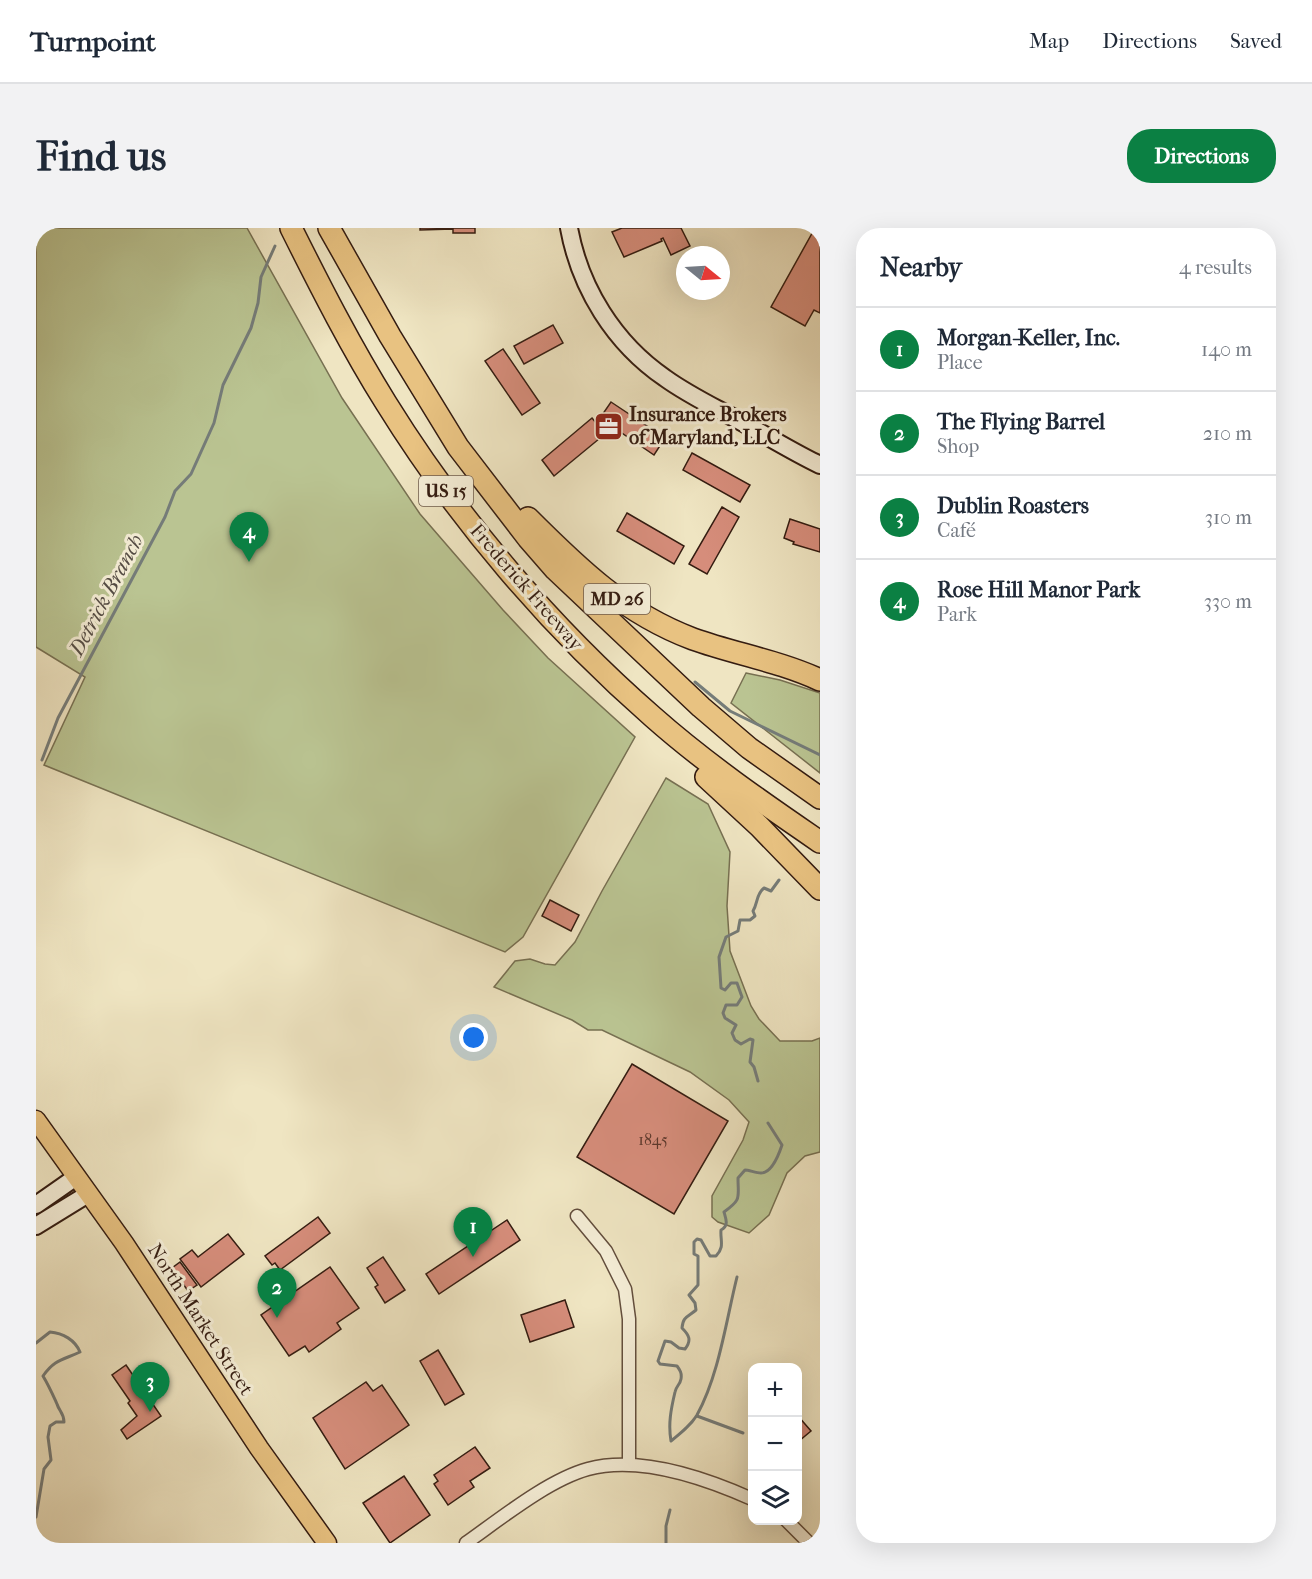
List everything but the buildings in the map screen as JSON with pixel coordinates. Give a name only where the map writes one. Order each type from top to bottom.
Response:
[{"type":"highway","name":"Frederick Freeway","points":[[291,228],[334,314],[363,364],[408,437],[451,498],[531,596],[578,646],[652,717]]},
{"type":"highway","name":"US 15","points":[[329,228],[390,336],[458,447],[528,538],[555,569],[701,707],[749,748],[820,798]]},
{"type":"highway","name":"MD 26","points":[[458,447],[582,571],[624,604],[662,626],[693,639],[792,669],[820,680]]},
{"type":"highway","name":"US 15","points":[[652,717],[736,783],[820,842]]},
{"type":"highway","points":[[652,717],[686,759],[759,826],[820,889]]},
{"type":"main road","name":"North Market Street","points":[[36,1120],[124,1243],[259,1448],[327,1543]]},
{"type":"street","points":[[569,228],[580,268],[596,302],[614,330],[639,358],[683,390],[820,465]]},
{"type":"street","points":[[36,1205],[76,1177]]},
{"type":"street","points":[[36,1226],[88,1194]]},
{"type":"street","points":[[578,1216],[606,1251],[625,1289],[629,1319],[629,1464]]},
{"type":"street","points":[[466,1543],[531,1499],[573,1475],[588,1469],[620,1463],[653,1467],[682,1474],[748,1497]]},
{"type":"street","points":[[790,1525],[809,1543]]},
{"type":"green space","points":[[36,228],[247,228],[342,398],[420,514],[548,658],[635,737],[523,937],[505,952],[44,765],[85,677],[36,647]]},
{"type":"green space","points":[[746,673],[780,680],[820,693],[820,773],[731,703]]},
{"type":"green space","points":[[666,778],[708,804],[730,852],[727,906],[730,951],[751,1006],[759,1019],[780,1041],[812,1041],[820,1038],[820,1152],[805,1156],[787,1173],[769,1215],[749,1233],[718,1222],[712,1217],[712,1196],[743,1140],[749,1122],[729,1100],[690,1072],[602,1030],[588,1030],[572,1020],[494,987],[515,961],[530,959],[555,965],[575,942]]},
{"type":"waterway","name":"Detrick Branch","points":[[42,760],[58,718],[165,517],[175,491],[191,474],[214,423],[223,385],[251,328],[258,303],[261,277],[275,246]]},
{"type":"waterway","points":[[695,682],[730,711],[820,755]]},
{"type":"waterway","points":[[758,1081],[750,1062],[753,1040],[750,1039],[741,1044],[735,1040],[732,1033],[736,1025],[725,1018],[723,1013],[726,1005],[737,1005],[742,997],[737,983],[731,983],[725,990],[721,988],[719,957],[726,937],[738,931],[740,920],[750,920],[755,916],[753,911],[761,890],[764,888],[771,891],[779,880]]},
{"type":"waterway","points":[[737,1277],[721,1348],[705,1399],[692,1422],[671,1441],[671,1410],[681,1373],[677,1366],[660,1364],[658,1361],[665,1341],[685,1349],[689,1340],[682,1328],[685,1319],[696,1310],[695,1303],[689,1295],[698,1285],[698,1256],[694,1254],[694,1242],[697,1239],[701,1240],[710,1256],[716,1256],[719,1253],[721,1230],[726,1224],[724,1212],[738,1198],[738,1178],[745,1170],[761,1173],[768,1170],[781,1149],[782,1145],[768,1123]]},
{"type":"waterway","points":[[36,1343],[50,1332],[55,1333],[72,1341],[80,1352],[55,1363],[43,1376],[64,1422],[56,1422],[50,1426],[48,1437],[51,1460],[44,1469],[36,1517]]},
{"type":"waterway","points":[[697,1416],[743,1433]]},
{"type":"waterway","points":[[666,1543],[666,1526],[670,1510]]},
{"type":"place","name":"Insurance Brokers of Maryland, LLC","points":[[608,426]]},
{"type":"place","name":"Rose Hill Manor Park","points":[[249,562]]},
{"type":"place","name":"Morgan-Keller, Inc.","points":[[473,1257]]},
{"type":"place","name":"The Flying Barrel","points":[[277,1318]]},
{"type":"place","name":"Dublin Roasters","points":[[150,1412]]}]
